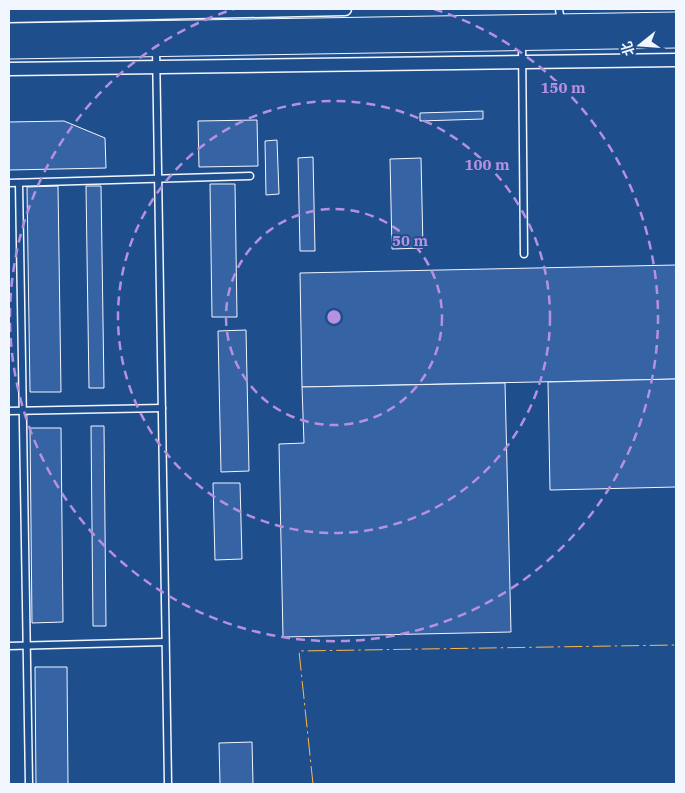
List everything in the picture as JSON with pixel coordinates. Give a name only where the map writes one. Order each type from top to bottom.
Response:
[{"type":"main road","points":[[9,33],[257,16],[560,16],[676,22]]},
{"type":"main road","points":[[9,49],[156,56],[522,40],[676,38]]},
{"type":"street","points":[[9,16],[257,16],[345,9]]},
{"type":"street","points":[[9,68],[156,56],[522,61],[676,60]]},
{"type":"lane","points":[[522,40],[524,254]]},
{"type":"lane","points":[[156,56],[168,784]]},
{"type":"lane","points":[[9,183],[250,176]]},
{"type":"lane","points":[[19,183],[29,784]]},
{"type":"lane","points":[[9,411],[162,408]]},
{"type":"lane","points":[[9,646],[165,642]]},
{"type":"building","points":[[483,111],[483,119],[420,121],[420,113]]},
{"type":"building","points":[[257,120],[258,166],[199,167],[198,121]]},
{"type":"building","points":[[64,121],[105,138],[106,168],[9,170],[9,122]]},
{"type":"building","points":[[277,140],[279,194],[266,195],[265,141]]},
{"type":"building","points":[[313,157],[315,251],[300,251],[298,158]]},
{"type":"building","points":[[421,158],[423,248],[392,249],[390,159]]},
{"type":"building","points":[[210,184],[235,184],[237,317],[212,317]]},
{"type":"building","points":[[58,186],[61,392],[30,392],[27,187]]},
{"type":"building","points":[[86,186],[101,186],[104,388],[89,388]]},
{"type":"building","points":[[676,265],[676,379],[302,387],[300,273]]},
{"type":"building","points":[[246,330],[249,471],[221,472],[218,331]]},
{"type":"building","points":[[676,379],[676,487],[550,490],[548,382]]},
{"type":"building","points":[[505,383],[511,632],[283,637],[279,444],[304,443],[302,387]]},
{"type":"building","points":[[91,426],[104,426],[106,626],[93,626]]},
{"type":"building","points":[[30,428],[61,428],[63,622],[32,623]]},
{"type":"building","points":[[213,483],[240,483],[242,559],[215,560]]},
{"type":"building","points":[[35,667],[67,667],[68,784],[36,784]]},
{"type":"building","points":[[252,742],[253,784],[220,784],[219,743]]},
{"type":"power","points":[[313,784],[299,651],[676,645]]}]
